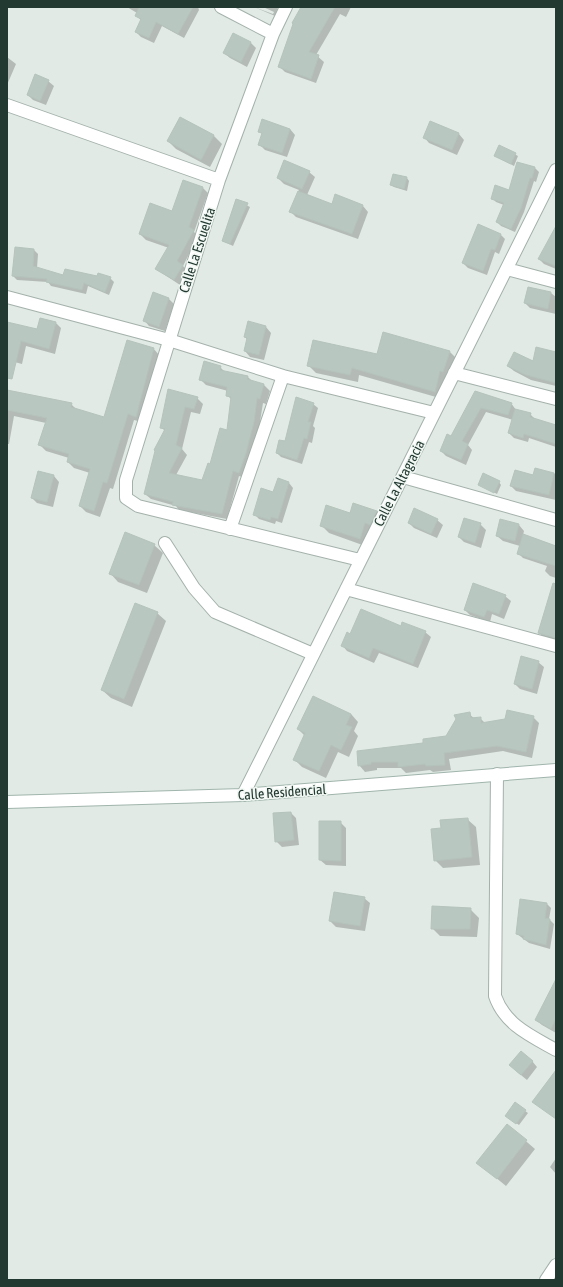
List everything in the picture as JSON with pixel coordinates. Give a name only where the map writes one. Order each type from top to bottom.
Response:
[{"type":"street","points":[[221,7],[273,34]]},
{"type":"street","name":"Calle La Escuelita","points":[[230,529],[138,506],[126,498],[126,480],[220,180],[273,34],[286,7]]},
{"type":"street","points":[[7,105],[220,180]]},
{"type":"street","name":"Calle La Altagracia","points":[[243,795],[556,170]]},
{"type":"street","points":[[506,269],[556,282]]},
{"type":"street","points":[[7,297],[169,340],[283,376],[434,413]]},
{"type":"street","points":[[454,373],[556,399]]},
{"type":"street","points":[[283,376],[230,529],[360,560]]},
{"type":"street","points":[[403,477],[556,520]]},
{"type":"street","points":[[165,543],[194,588],[215,612],[313,654]]},
{"type":"street","points":[[346,588],[556,646]]},
{"type":"street","name":"Calle Residencial","points":[[7,802],[243,795],[556,770]]},
{"type":"street","points":[[497,774],[495,996],[499,1010],[520,1029],[556,1050]]},
{"type":"street","points":[[546,1280],[556,1265]]},
{"type":"building","points":[[139,7],[193,7],[178,34],[156,22],[149,38],[135,32],[141,19],[135,16]]},
{"type":"building","points":[[301,7],[335,7],[309,52],[319,55],[311,79],[278,67],[293,24],[292,23]]},
{"type":"building","points":[[233,33],[251,42],[241,62],[223,53]]},
{"type":"building","points":[[35,74],[49,80],[40,101],[27,95]]},
{"type":"building","points":[[180,117],[214,135],[201,160],[167,141]]},
{"type":"building","points":[[262,119],[290,129],[282,153],[258,145],[262,133],[258,132]]},
{"type":"building","points":[[430,121],[459,133],[452,150],[423,138]]},
{"type":"building","points":[[499,145],[516,153],[511,164],[494,156]]},
{"type":"building","points":[[284,160],[310,171],[302,189],[277,178]]},
{"type":"building","points":[[517,162],[535,167],[521,208],[511,229],[496,222],[504,203],[491,199],[495,185],[509,190]]},
{"type":"building","points":[[393,174],[407,177],[404,189],[390,185]]},
{"type":"building","points":[[183,180],[203,187],[189,227],[194,230],[177,261],[183,265],[174,280],[155,269],[169,245],[139,234],[150,203],[172,211]]},
{"type":"building","points":[[298,191],[332,204],[335,194],[363,205],[352,234],[289,212]]},
{"type":"building","points":[[236,199],[248,203],[230,244],[222,241]]},
{"type":"building","points":[[478,224],[501,234],[495,250],[491,249],[483,271],[462,263]]},
{"type":"building","points":[[556,226],[556,266],[538,259]]},
{"type":"building","points":[[15,247],[34,249],[33,266],[63,275],[65,269],[97,276],[98,273],[111,277],[105,292],[84,283],[82,290],[46,282],[47,279],[12,276]]},
{"type":"building","points":[[528,287],[551,292],[548,309],[524,303]]},
{"type":"building","points":[[153,292],[169,298],[159,327],[143,321]]},
{"type":"building","points":[[40,318],[56,322],[49,349],[21,341],[12,379],[7,378],[7,322],[37,329]]},
{"type":"building","points":[[248,321],[266,326],[259,355],[244,351],[247,338],[244,337]]},
{"type":"building","points":[[383,332],[450,351],[443,372],[440,371],[435,392],[352,368],[350,375],[307,366],[313,340],[377,354]]},
{"type":"building","points":[[127,340],[154,348],[136,417],[128,414],[107,483],[103,482],[94,511],[79,506],[90,469],[67,462],[69,454],[38,445],[47,418],[7,410],[7,390],[72,403],[71,407],[104,417]]},
{"type":"building","points":[[536,347],[556,352],[556,383],[526,375],[507,366],[514,352],[533,361]]},
{"type":"building","points":[[204,361],[221,366],[220,370],[248,376],[247,379],[264,384],[260,399],[257,398],[254,422],[246,453],[239,473],[233,471],[222,514],[172,505],[173,502],[144,494],[154,450],[165,429],[160,428],[168,389],[198,397],[194,409],[185,407],[176,445],[182,448],[169,473],[202,480],[208,463],[210,464],[220,428],[227,430],[231,397],[226,396],[227,387],[199,380]]},
{"type":"building","points":[[475,391],[512,403],[508,415],[481,408],[462,441],[468,444],[461,460],[440,451],[447,434],[451,436]]},
{"type":"building","points":[[296,397],[314,403],[308,422],[311,422],[307,439],[304,438],[297,460],[276,453],[279,440],[285,441]]},
{"type":"building","points":[[515,409],[531,413],[530,417],[556,425],[556,444],[524,434],[523,438],[508,433]]},
{"type":"building","points":[[535,468],[554,473],[549,495],[510,486],[515,470],[533,475]]},
{"type":"building","points":[[38,471],[54,475],[47,502],[31,498]]},
{"type":"building","points":[[483,473],[500,481],[494,493],[478,485]]},
{"type":"building","points":[[278,478],[289,482],[278,519],[271,517],[270,520],[253,515],[261,488],[273,492]]},
{"type":"building","points":[[353,503],[377,511],[370,525],[365,523],[360,539],[320,526],[326,505],[350,513]]},
{"type":"building","points":[[414,508],[438,519],[431,534],[408,523]]},
{"type":"building","points":[[464,518],[481,523],[475,543],[458,537]]},
{"type":"building","points":[[500,519],[519,524],[515,541],[496,536]]},
{"type":"building","points":[[125,532],[155,544],[139,585],[109,574]]},
{"type":"building","points":[[523,534],[556,546],[556,566],[517,554]]},
{"type":"building","points":[[473,583],[506,595],[499,614],[487,610],[484,617],[464,610]]},
{"type":"building","points":[[553,583],[556,584],[556,638],[538,633]]},
{"type":"building","points":[[135,603],[158,612],[124,699],[101,690]]},
{"type":"building","points":[[361,609],[401,626],[402,622],[426,631],[413,664],[373,648],[369,658],[341,646],[347,632],[350,634]]},
{"type":"building","points":[[521,656],[539,661],[532,689],[514,684]]},
{"type":"building","points":[[313,696],[351,714],[346,725],[352,727],[341,750],[331,745],[319,771],[293,760],[305,733],[297,729]]},
{"type":"building","points":[[507,710],[534,716],[526,752],[497,746],[444,753],[445,765],[426,766],[425,764],[398,767],[398,762],[371,762],[371,764],[358,766],[357,751],[423,743],[423,739],[446,736],[456,719],[454,715],[470,712],[471,718],[481,717],[481,723],[505,719]]},
{"type":"building","points":[[291,812],[294,840],[275,842],[273,813]]},
{"type":"building","points":[[468,818],[472,857],[434,861],[431,829],[441,828],[440,820]]},
{"type":"building","points":[[319,821],[341,821],[341,861],[319,860]]},
{"type":"building","points":[[334,892],[365,897],[360,926],[329,921]]},
{"type":"building","points":[[520,899],[547,903],[545,918],[550,919],[546,945],[523,939],[524,936],[516,934]]},
{"type":"building","points":[[432,906],[471,908],[470,929],[431,929]]},
{"type":"building","points":[[556,979],[556,1018],[551,1029],[535,1020]]},
{"type":"building","points":[[521,1051],[533,1061],[521,1075],[509,1065]]},
{"type":"building","points":[[556,1070],[556,1119],[532,1102]]},
{"type":"building","points":[[515,1102],[526,1110],[516,1124],[505,1116]]},
{"type":"building","points":[[507,1124],[527,1140],[497,1179],[476,1163]]}]
